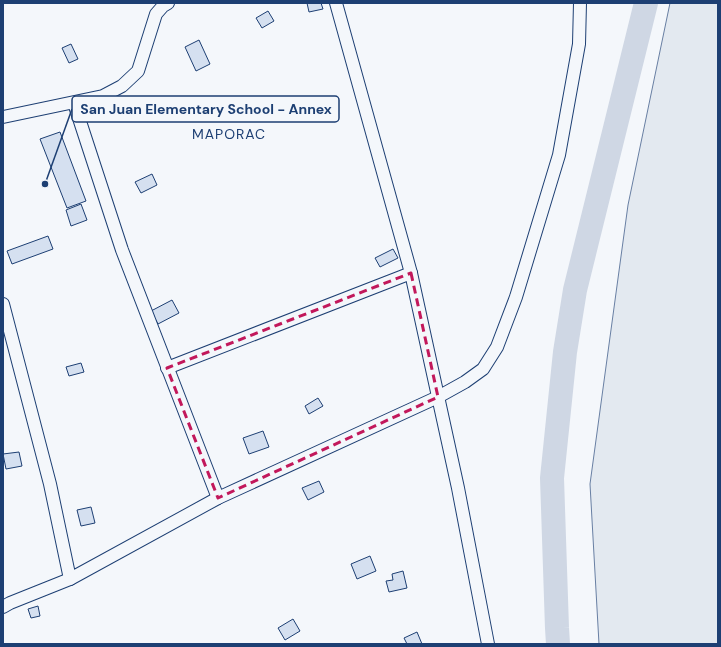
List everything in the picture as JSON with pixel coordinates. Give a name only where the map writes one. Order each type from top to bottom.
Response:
[{"type":"street","points":[[3,117],[103,96],[122,86],[138,71],[156,14],[168,3]]},
{"type":"street","points":[[336,3],[411,273],[458,488],[488,644]]},
{"type":"street","points":[[3,607],[70,579],[218,498],[438,397],[483,370],[497,347],[516,297],[559,155],[579,44],[580,3]]},
{"type":"street","points":[[74,103],[122,250],[218,498]]},
{"type":"street","points":[[167,368],[411,273]]},
{"type":"street","points":[[3,304],[50,484],[70,579]]},
{"type":"highlighted area","points":[[411,273],[438,397],[218,498],[167,368]]},
{"type":"shaded area","points":[[670,3],[718,3],[718,644],[599,644],[590,484],[628,205]]},
{"type":"building","points":[[307,3],[321,3],[323,9],[309,12]]},
{"type":"building","points":[[268,11],[274,21],[262,28],[256,18]]},
{"type":"building","points":[[199,40],[210,64],[196,71],[185,47]]},
{"type":"building","points":[[71,44],[78,59],[69,63],[62,48]]},
{"type":"building","points":[[60,132],[86,201],[67,208],[40,139]]},
{"type":"building","points":[[152,174],[157,185],[141,193],[135,182]]},
{"type":"building","points":[[81,204],[87,220],[71,226],[66,210]]},
{"type":"building","points":[[48,236],[53,249],[12,264],[7,251]]},
{"type":"building","points":[[393,249],[398,258],[380,267],[375,258]]},
{"type":"building","points":[[172,300],[179,313],[158,324],[151,311]]},
{"type":"building","points":[[81,363],[84,372],[69,376],[66,367]]},
{"type":"building","points":[[318,398],[323,406],[309,414],[305,406]]},
{"type":"building","points":[[263,431],[269,447],[249,454],[243,438]]},
{"type":"building","points":[[19,452],[22,466],[6,469],[3,454]]},
{"type":"building","points":[[319,481],[324,492],[308,500],[302,488]]},
{"type":"building","points":[[91,507],[95,523],[81,526],[77,510]]},
{"type":"building","points":[[370,556],[376,571],[357,579],[351,564]]},
{"type":"building","points":[[403,571],[407,588],[389,592],[386,581],[393,580],[392,574]]},
{"type":"building","points":[[38,606],[40,616],[31,618],[28,609]]},
{"type":"building","points":[[293,619],[300,631],[285,640],[278,628]]},
{"type":"building","points":[[417,632],[422,644],[407,644],[404,638]]},
{"type":"waterway","points":[[558,644],[552,478],[565,352],[575,290],[646,3]]},
{"type":"place","name":"San Juan Elementary School - Annex","points":[[45,184]]},
{"type":"district","name":"MAPORAC","points":[[229,134]]}]
